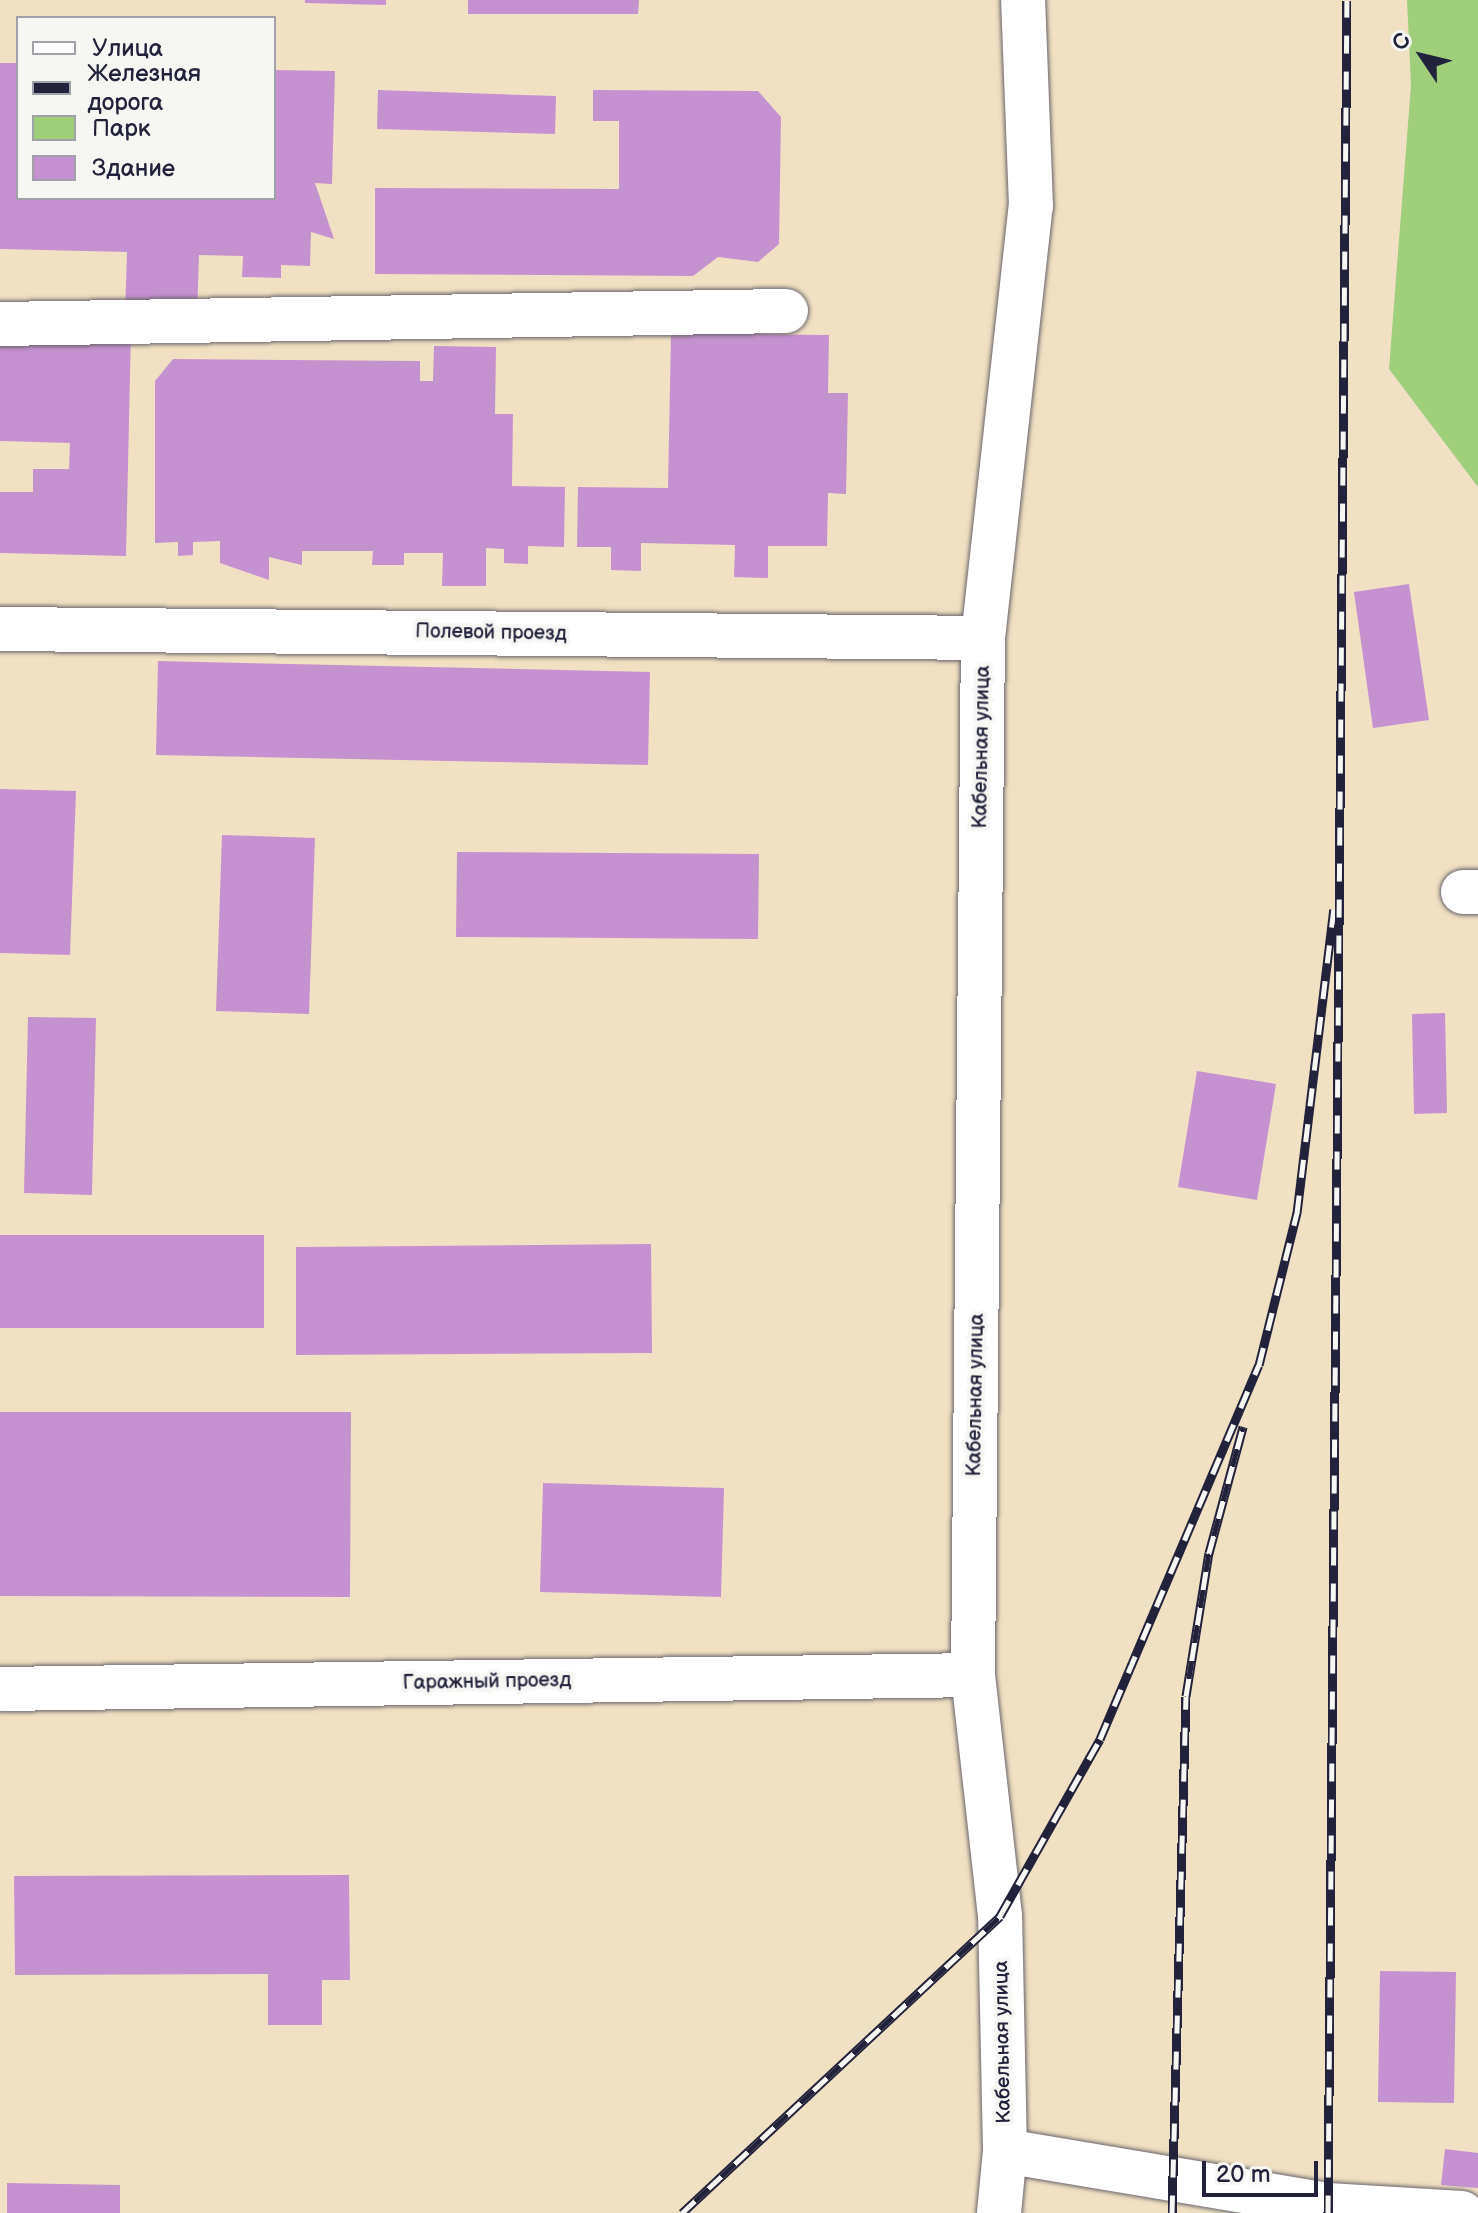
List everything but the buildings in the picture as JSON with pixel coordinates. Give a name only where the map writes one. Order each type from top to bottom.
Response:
[{"type":"street","name":"Кабельная улица","points":[[999,2213],[1005,2151],[1000,1916],[973,1675],[983,638],[1031,206],[1023,0]]},
{"type":"street","points":[[0,324],[786,311]]},
{"type":"street","name":"Полевой проезд","points":[[0,629],[983,638]]},
{"type":"street","name":"Гаражный проезд","points":[[0,1689],[973,1675]]},
{"type":"street","points":[[1005,2151],[1328,2205],[1462,2213]]},
{"type":"green space","points":[[1407,0],[1478,0],[1478,487],[1389,369],[1411,85]]},
{"type":"railway","points":[[1328,2213],[1347,0]]},
{"type":"railway","points":[[682,2213],[1000,1916],[1100,1739],[1259,1365],[1297,1213],[1334,909]]},
{"type":"railway","points":[[1172,2213],[1186,1696],[1209,1553],[1243,1427]]}]
